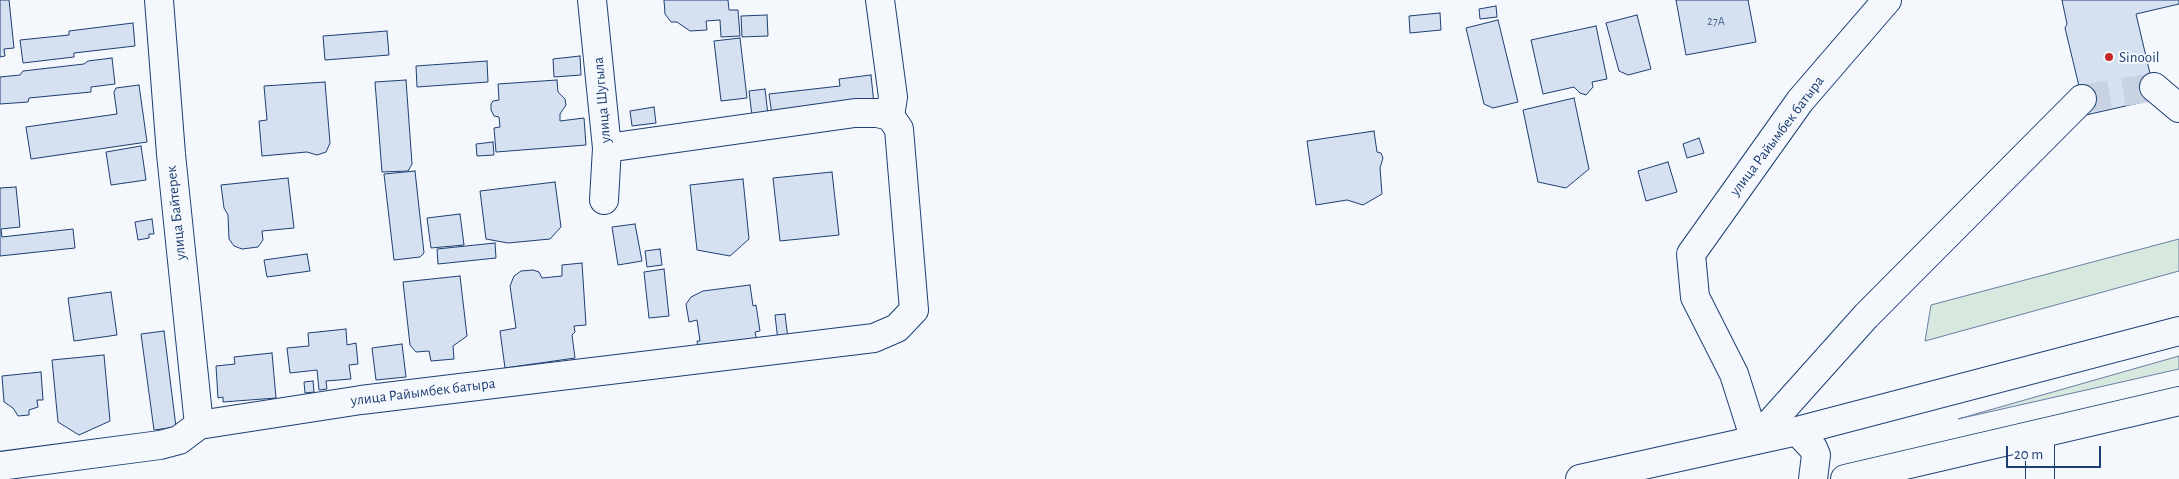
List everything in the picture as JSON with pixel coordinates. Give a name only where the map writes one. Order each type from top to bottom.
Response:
[{"type":"main road","name":"улица Байтерек","points":[[159,0],[172,164],[199,425]]},
{"type":"main road","name":"улица Шугыла","points":[[592,0],[607,148],[604,200]]},
{"type":"main road","points":[[607,148],[855,113],[877,113],[890,116],[893,97],[880,0]]},
{"type":"main road","name":"улица Райымбек батыра","points":[[1755,440],[1734,374],[1695,297],[1691,254],[1800,101],[1879,4]]},
{"type":"main road","points":[[2154,88],[2179,108]]},
{"type":"main road","points":[[1755,440],[1866,316],[2082,99]]},
{"type":"main road","name":"улица Райымбек батыра","points":[[0,466],[160,446],[179,440],[199,425],[360,400],[874,338],[897,328],[914,310],[899,130],[890,116]]},
{"type":"main road","points":[[1580,479],[1797,431],[2179,331]]},
{"type":"main road","points":[[1845,479],[2179,401]]},
{"type":"main road","points":[[1797,431],[1810,444],[1816,456],[1812,479]]},
{"type":"main road","points":[[2040,434],[2040,479]]},
{"type":"shaded area","points":[[2179,239],[2179,271],[1925,341],[1931,305]]},
{"type":"shaded area","points":[[2179,356],[2179,369],[1958,419]]},
{"type":"building","points":[[0,0],[9,0],[14,48],[4,49],[5,56],[0,57]]},
{"type":"building","points":[[664,0],[728,0],[729,10],[738,10],[740,36],[721,37],[720,20],[706,21],[707,30],[690,31],[677,22],[671,22],[665,14]]},
{"type":"building","points":[[1676,0],[1748,0],[1756,42],[1686,55]]},
{"type":"building","name":"Sinooil","points":[[2062,0],[2179,0],[2179,4],[2136,14],[2156,99],[2086,115],[2065,28],[2067,24]]},
{"type":"building","points":[[1496,6],[1497,17],[1480,19],[1479,9]]},
{"type":"building","points":[[1440,13],[1441,30],[1410,33],[1409,16]]},
{"type":"building","points":[[767,15],[768,36],[742,37],[741,16]]},
{"type":"building","points":[[1637,15],[1651,69],[1628,75],[1619,71],[1606,23]]},
{"type":"building","points":[[1498,20],[1518,102],[1493,108],[1484,104],[1466,28]]},
{"type":"building","points":[[133,23],[135,46],[74,53],[74,57],[23,63],[20,40],[69,35],[69,31]]},
{"type":"building","points":[[1596,26],[1607,79],[1592,82],[1593,87],[1586,95],[1580,93],[1574,87],[1543,94],[1531,40]]},
{"type":"building","points":[[387,31],[389,55],[325,60],[323,36]]},
{"type":"building","points":[[740,38],[747,98],[721,101],[714,41]]},
{"type":"building","points":[[580,56],[581,75],[554,77],[553,59]]},
{"type":"building","points":[[112,58],[115,84],[91,87],[91,92],[29,98],[28,102],[0,104],[0,77],[20,75],[23,71],[84,64],[88,61]]},
{"type":"building","points":[[487,61],[488,82],[417,87],[416,66]]},
{"type":"building","points":[[871,75],[874,104],[772,115],[769,94],[840,86],[839,79]]},
{"type":"building","points":[[406,80],[412,164],[408,171],[382,172],[375,82]]},
{"type":"building","points":[[557,80],[558,92],[565,99],[566,105],[560,114],[560,121],[584,118],[586,145],[496,152],[494,128],[500,127],[499,117],[494,116],[491,104],[493,101],[499,100],[498,84]]},
{"type":"building","points":[[325,82],[330,143],[326,152],[317,155],[307,152],[262,156],[259,121],[267,120],[264,86]]},
{"type":"building","points":[[139,85],[147,142],[31,159],[26,127],[117,114],[114,92],[116,88]]},
{"type":"building","points":[[765,89],[768,115],[752,116],[749,91]]},
{"type":"building","points":[[1574,98],[1589,169],[1566,188],[1538,182],[1523,110]]},
{"type":"building","points":[[654,107],[656,123],[632,126],[630,111]]},
{"type":"building","points":[[1374,131],[1377,152],[1381,153],[1383,158],[1380,168],[1382,194],[1363,205],[1347,200],[1316,205],[1307,141]]},
{"type":"building","points":[[1699,138],[1704,153],[1687,158],[1683,144]]},
{"type":"building","points":[[493,142],[494,155],[477,156],[476,144]]},
{"type":"building","points":[[141,146],[146,180],[111,185],[106,152]]},
{"type":"building","points":[[1668,162],[1677,192],[1646,201],[1638,171]]},
{"type":"building","points":[[415,171],[424,253],[420,257],[394,260],[384,174]]},
{"type":"building","points":[[832,172],[839,235],[780,241],[773,178]]},
{"type":"building","points":[[288,178],[294,228],[262,231],[263,240],[258,247],[242,249],[234,246],[229,239],[228,215],[224,208],[221,185]]},
{"type":"building","points":[[743,179],[749,239],[730,256],[697,250],[690,185]]},
{"type":"building","points":[[555,182],[561,227],[550,239],[508,243],[486,239],[480,191]]},
{"type":"building","points":[[16,187],[20,227],[1,229],[2,237],[73,229],[75,248],[0,256],[0,188]]},
{"type":"building","points":[[460,214],[464,245],[431,248],[427,218]]},
{"type":"building","points":[[152,219],[154,234],[149,234],[149,238],[138,240],[135,222]]},
{"type":"building","points":[[635,224],[642,261],[618,265],[612,227]]},
{"type":"building","points":[[495,243],[496,258],[438,264],[437,249]]},
{"type":"building","points":[[660,249],[662,265],[647,267],[645,251]]},
{"type":"building","points":[[307,254],[310,271],[267,277],[264,260]]},
{"type":"building","points":[[582,263],[586,325],[574,326],[575,332],[572,335],[575,358],[505,368],[500,331],[516,328],[510,286],[514,276],[521,271],[533,270],[539,272],[542,278],[562,276],[562,265]]},
{"type":"building","points":[[664,269],[669,316],[649,318],[644,272]]},
{"type":"building","points":[[460,276],[467,336],[453,346],[454,359],[431,361],[429,351],[416,352],[410,345],[403,282]]},
{"type":"building","points":[[750,285],[753,306],[756,305],[760,331],[755,332],[758,346],[699,355],[697,341],[700,341],[697,320],[689,322],[686,304],[691,297],[703,291]]},
{"type":"building","points":[[111,292],[117,335],[74,341],[68,298]]},
{"type":"building","points":[[785,314],[788,339],[778,341],[775,315]]},
{"type":"building","points":[[346,329],[347,345],[356,343],[358,364],[349,365],[351,379],[326,381],[327,389],[319,390],[317,370],[290,373],[287,348],[309,346],[308,333]]},
{"type":"building","points":[[164,331],[176,427],[154,430],[141,334]]},
{"type":"building","points":[[402,344],[406,377],[376,380],[372,348]]},
{"type":"building","points":[[272,353],[276,398],[223,402],[223,397],[218,398],[216,366],[235,364],[234,357]]},
{"type":"building","points":[[104,355],[110,421],[79,435],[58,422],[52,360]]},
{"type":"building","points":[[41,372],[43,400],[37,400],[38,407],[29,410],[29,415],[18,416],[13,408],[4,402],[2,376]]},
{"type":"building","points":[[313,381],[314,392],[305,393],[304,382]]},
{"type":"tunnel","points":[[2082,99],[2154,87]]},
{"type":"place","name":"Sinooil","points":[[2109,57]]}]
